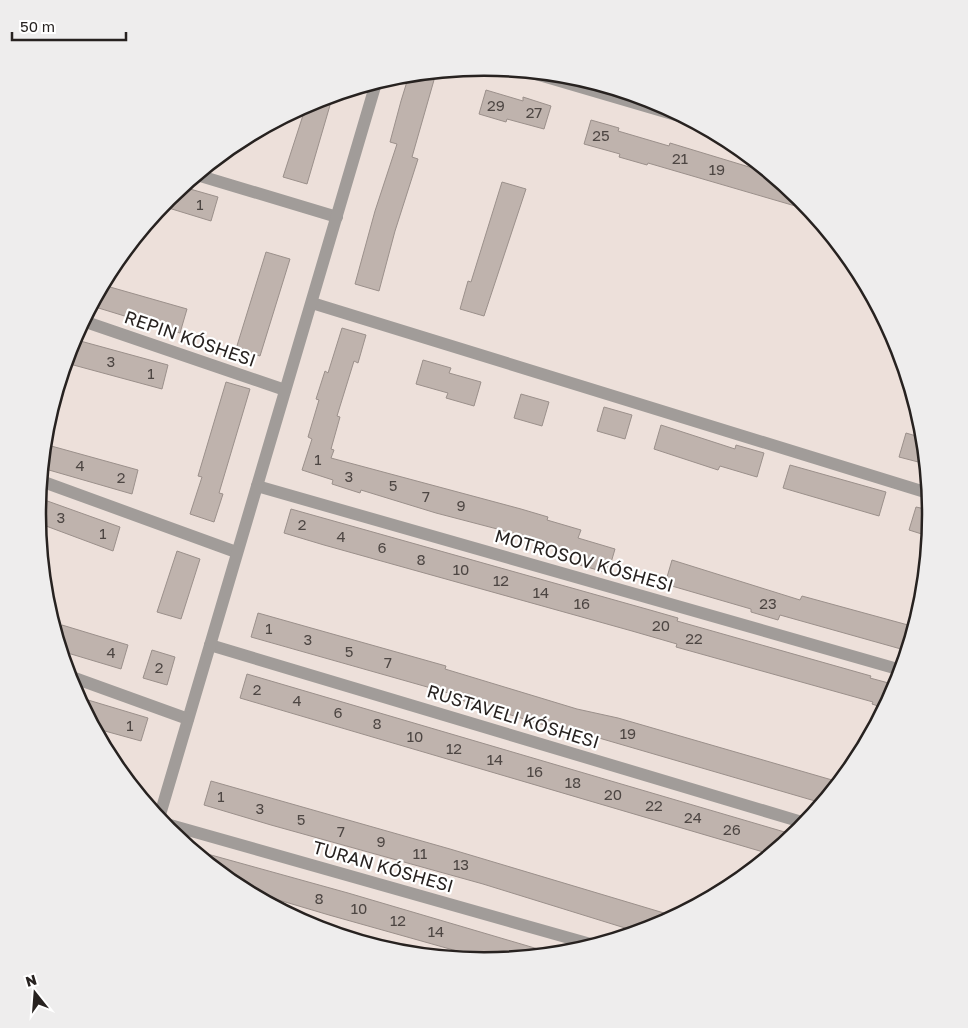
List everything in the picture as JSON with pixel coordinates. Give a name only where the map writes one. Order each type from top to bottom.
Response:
[{"type":"street","points":[[585,88],[635,103]]},
{"type":"street","points":[[161,810],[374,90]]},
{"type":"street","points":[[205,178],[337,217]]},
{"type":"street","points":[[312,303],[921,491]]},
{"type":"street","name":"REPIN KÓSHESI","points":[[90,323],[285,390]]},
{"type":"street","points":[[47,483],[236,552]]},
{"type":"street","name":"MOTROSOV KÓSHESI","points":[[257,486],[894,668]]},
{"type":"street","name":"RUSTAVELI KÓSHESI","points":[[210,645],[797,821]]},
{"type":"street","points":[[79,680],[188,719]]},
{"type":"street","name":"TURAN KÓSHESI","points":[[177,827],[579,941]]},
{"type":"building","points":[[434,80],[412,157],[418,159],[395,231],[379,291],[355,284],[375,211],[397,144],[390,142],[406,84]]},
{"type":"building","points":[[486,90],[523,101],[523,97],[551,106],[544,129],[507,119],[506,122],[479,114]]},
{"type":"building","points":[[330,104],[307,184],[283,177],[303,116]]},
{"type":"building","points":[[591,120],[619,128],[618,131],[669,146],[670,143],[751,167],[796,206],[648,163],[647,165],[619,157],[620,154],[584,144]]},
{"type":"building","points":[[502,182],[526,189],[484,316],[460,309],[468,281],[471,282]]},
{"type":"building","points":[[190,189],[218,197],[211,221],[170,208]]},
{"type":"building","points":[[266,252],[290,259],[260,356],[236,349]]},
{"type":"building","points":[[110,287],[187,309],[180,333],[98,308]]},
{"type":"building","points":[[342,328],[366,335],[358,363],[354,361],[337,416],[340,417],[331,449],[334,450],[331,458],[521,509],[548,517],[547,520],[581,530],[578,538],[615,549],[608,573],[580,565],[583,556],[546,545],[547,542],[436,513],[361,490],[360,493],[332,484],[333,480],[302,470],[312,439],[308,437],[319,400],[316,399],[325,371],[328,373]]},
{"type":"building","points":[[82,341],[168,365],[162,389],[72,365]]},
{"type":"building","points":[[423,360],[451,368],[449,373],[481,382],[474,406],[446,398],[448,393],[416,384]]},
{"type":"building","points":[[226,382],[250,389],[219,493],[223,494],[214,522],[190,514],[202,477],[198,476]]},
{"type":"building","points":[[521,394],[549,402],[542,426],[514,418]]},
{"type":"building","points":[[604,407],[632,415],[625,439],[597,431]]},
{"type":"building","points":[[661,425],[735,449],[736,445],[764,453],[757,477],[720,466],[718,470],[654,449]]},
{"type":"building","points":[[906,433],[914,435],[919,462],[899,457]]},
{"type":"building","points":[[52,446],[138,470],[132,494],[49,470]]},
{"type":"building","points":[[790,465],[886,492],[879,516],[783,488]]},
{"type":"building","points":[[46,501],[120,527],[113,551],[46,526]]},
{"type":"building","points":[[916,507],[922,508],[921,534],[909,530]]},
{"type":"building","points":[[291,509],[678,618],[677,621],[871,676],[870,678],[888,683],[878,706],[872,704],[873,702],[676,647],[677,644],[284,533]]},
{"type":"building","points":[[177,551],[200,559],[181,619],[157,612]]},
{"type":"building","points":[[672,560],[800,600],[802,596],[907,625],[901,649],[780,615],[778,620],[751,612],[751,609],[665,584]]},
{"type":"building","points":[[258,613],[446,666],[445,669],[577,709],[618,718],[831,780],[815,801],[599,738],[554,728],[451,697],[452,694],[251,637]]},
{"type":"building","points":[[62,625],[128,645],[121,669],[68,653]]},
{"type":"building","points":[[152,650],[175,657],[167,685],[143,678]]},
{"type":"building","points":[[247,674],[785,832],[762,852],[240,698]]},
{"type":"building","points":[[88,700],[148,718],[141,741],[104,731]]},
{"type":"building","points":[[211,781],[450,849],[664,913],[626,928],[483,884],[204,805]]},
{"type":"building","points":[[210,855],[536,948],[484,952],[457,951],[276,899],[241,878]]}]
